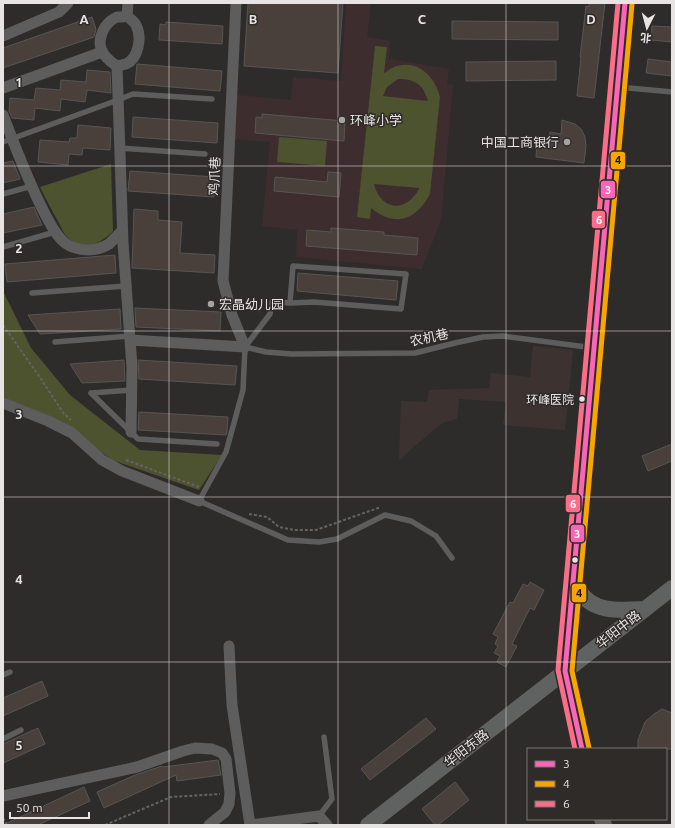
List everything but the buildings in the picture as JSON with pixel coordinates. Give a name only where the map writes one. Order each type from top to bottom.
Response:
[{"type":"main road","points":[[582,748],[564,671],[625,3]]},
{"type":"main road","points":[[573,575],[580,591],[588,601],[595,605],[621,610],[645,609]]},
{"type":"main road","name":"华阳中路","points":[[564,671],[672,588]]},
{"type":"main road","name":"华阳东路","points":[[368,825],[564,671]]},
{"type":"street","points":[[3,36],[59,12],[68,3]]},
{"type":"street","points":[[127,16],[128,3]]},
{"type":"street","name":"鸡爪巷","points":[[236,3],[223,281],[232,315],[245,347]]},
{"type":"street","points":[[127,16],[136,24],[139,35],[138,48],[134,56],[127,64],[117,66],[108,60],[102,52],[100,43],[102,33],[108,23],[116,18],[127,16]]},
{"type":"street","points":[[3,88],[102,52]]},
{"type":"street","points":[[117,66],[122,231],[130,338],[132,390],[131,432]]},
{"type":"street","points":[[3,115],[8,140],[55,232],[65,243],[76,248],[87,250],[98,248],[108,244],[122,231]]},
{"type":"street","points":[[130,338],[245,347]]},
{"type":"street","points":[[3,403],[72,433],[102,460],[122,471],[199,501]]},
{"type":"street","points":[[229,646],[232,705],[250,825],[319,816],[327,825]]},
{"type":"street","points":[[3,796],[137,768],[195,748],[212,750],[222,753],[226,759],[230,793],[229,804],[225,812],[209,825]]},
{"type":"lane","points":[[618,87],[672,92]]},
{"type":"lane","points":[[8,140],[133,94],[212,99]]},
{"type":"lane","points":[[119,148],[206,154]]},
{"type":"lane","points":[[3,194],[32,186]]},
{"type":"lane","points":[[3,246],[55,232]]},
{"type":"lane","points":[[290,303],[293,266],[406,274],[401,309],[314,302],[290,303],[272,302],[270,314],[245,347],[244,390],[226,452],[199,501],[288,540],[319,542],[337,539],[385,515],[411,521],[436,536],[452,558]]},
{"type":"lane","points":[[32,293],[126,286]]},
{"type":"lane","name":"农机巷","points":[[245,347],[266,352],[292,354],[415,353],[483,337],[503,336],[594,348]]},
{"type":"lane","points":[[55,342],[130,338]]},
{"type":"lane","points":[[132,390],[91,393],[138,439],[217,444]]},
{"type":"lane","points":[[3,675],[10,672]]},
{"type":"lane","points":[[3,739],[21,730]]},
{"type":"lane","points":[[319,816],[332,799],[324,737]]},
{"type":"path","points":[[3,326],[40,376],[64,414],[75,424]]},
{"type":"path","points":[[122,458],[206,489]]},
{"type":"path","points":[[247,513],[267,517],[278,527],[308,531],[316,530],[378,508],[383,508]]},
{"type":"path","points":[[105,825],[172,797],[230,793]]},
{"type":"path","points":[[3,818],[7,825]]},
{"type":"shaded area","name":"环峰小学","points":[[346,3],[371,3],[367,37],[390,41],[389,59],[449,69],[447,84],[453,85],[441,220],[422,269],[296,257],[297,230],[262,226],[270,142],[232,139],[237,95],[291,100],[293,77],[341,81]]},
{"type":"shaded area","points":[[533,346],[573,350],[565,430],[503,425],[506,402],[459,399],[457,419],[442,423],[399,460],[401,401],[427,402],[429,390],[489,388],[491,373],[530,377]]},
{"type":"green space","points":[[375,46],[387,47],[384,73],[391,68],[400,65],[408,65],[423,70],[434,82],[440,97],[430,194],[418,210],[405,218],[389,218],[371,208],[370,219],[357,217]],"holes":[[[398,79],[414,81],[424,90],[428,101],[383,96],[387,87]],[[374,184],[419,188],[419,189],[414,197],[407,202],[394,206],[382,200],[377,193]]]},
{"type":"green space","points":[[279,137],[327,141],[325,166],[277,162]]},
{"type":"green space","points":[[111,164],[113,231],[97,243],[85,245],[79,244],[64,234],[40,187]]},
{"type":"green space","points":[[3,291],[31,348],[70,395],[140,450],[222,455],[199,490],[112,460],[75,432],[3,398]]},
{"type":"transit line","name":"6","points":[[575,748],[558,670],[618,3]]},
{"type":"transit line","name":"3","points":[[582,748],[565,671],[625,3]]},
{"type":"transit line","name":"4","points":[[589,748],[572,671],[632,4]]},
{"type":"place","name":"环峰小学","points":[[342,120]]},
{"type":"place","name":"中国工商银行","points":[[567,142]]},
{"type":"place","name":"宏晶幼儿园","points":[[211,304]]},
{"type":"place","name":"环峰医院","points":[[582,399]]}]
